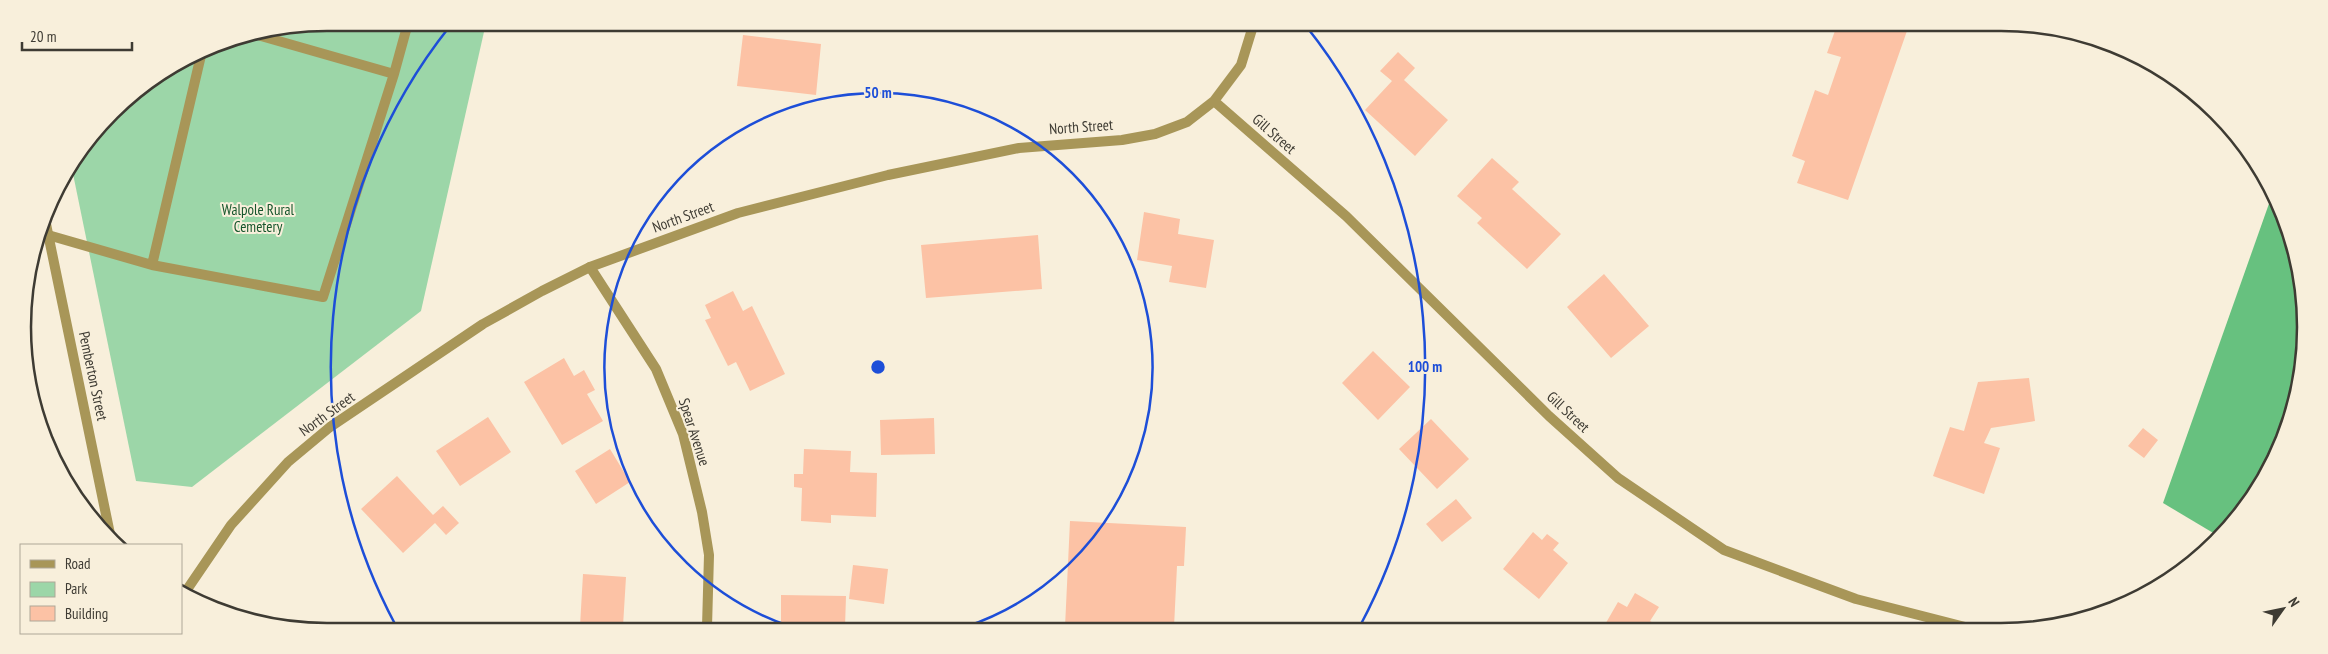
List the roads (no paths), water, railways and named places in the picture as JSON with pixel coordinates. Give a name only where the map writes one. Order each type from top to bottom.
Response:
[{"type":"street","points":[[48,235],[152,265],[323,297],[394,74],[406,31]]},
{"type":"street","name":"North Street","points":[[188,588],[231,525],[288,462],[330,427],[483,324],[590,267],[738,213],[888,175],[1019,148],[1122,140],[1154,134],[1187,122],[1214,101],[1241,65],[1251,31]]},
{"type":"street","points":[[266,38],[394,74]]},
{"type":"street","points":[[152,265],[200,60]]},
{"type":"street","name":"Gill Street","points":[[1214,101],[1346,216],[1549,416],[1618,478],[1724,550],[1856,599],[1950,623]]},
{"type":"street","name":"Pemberton Street","points":[[47,231],[108,525]]},
{"type":"street","name":"Spear Avenue","points":[[590,267],[656,369],[682,434],[702,512],[709,555],[708,623]]},
{"type":"park label","name":"Walpole Rural Cemetery","points":[[258,218]]}]
